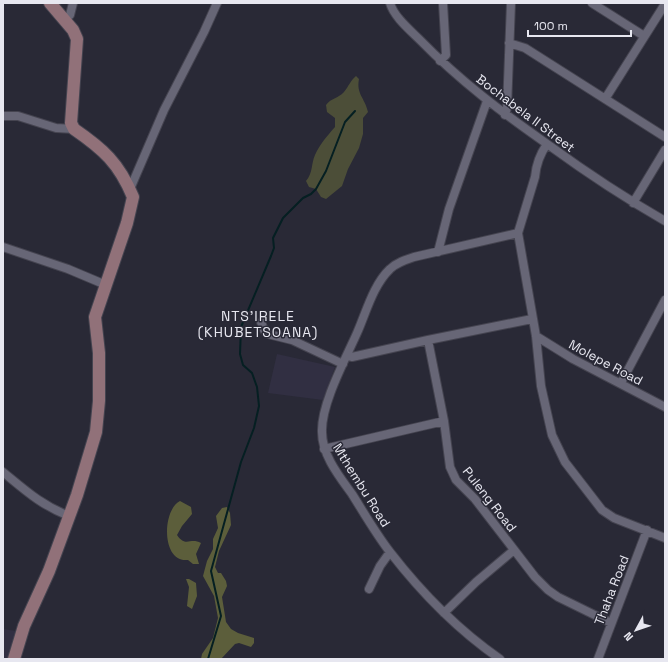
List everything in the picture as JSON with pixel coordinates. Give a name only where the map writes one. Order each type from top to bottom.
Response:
[{"type":"street","points":[[50,3],[73,30],[77,39],[72,123],[74,129]]},
{"type":"street","points":[[63,19],[70,15],[73,3]]},
{"type":"street","points":[[130,189],[164,110],[204,32],[217,3]]},
{"type":"street","name":"Bochabela II Street","points":[[390,3],[391,8],[402,22],[440,61],[487,102],[633,203],[665,221]]},
{"type":"street","points":[[440,61],[446,55],[443,3]]},
{"type":"street","points":[[505,114],[507,108],[511,3]]},
{"type":"street","points":[[592,3],[644,36]]},
{"type":"street","points":[[605,99],[665,4]]},
{"type":"street","points":[[509,43],[525,48],[665,137]]},
{"type":"street","points":[[438,252],[449,209],[487,102]]},
{"type":"street","points":[[3,116],[18,116],[56,128],[74,129],[106,152],[130,189],[133,197],[127,223],[95,317],[99,353],[96,432],[69,516],[49,571],[24,626],[14,659]]},
{"type":"street","points":[[547,144],[542,151],[536,168],[535,177],[518,233],[536,336],[541,386],[552,435],[565,462],[602,510],[614,518],[665,538]]},
{"type":"street","points":[[633,203],[665,150]]},
{"type":"street","name":"Mthembu Road","points":[[500,659],[472,640],[444,613],[390,552],[336,470],[324,449],[322,422],[327,403],[347,355],[382,278],[391,268],[414,257],[518,233]]},
{"type":"street","points":[[3,247],[68,269],[106,285]]},
{"type":"street","points":[[621,383],[665,300]]},
{"type":"street","points":[[347,355],[352,358],[428,340],[532,319]]},
{"type":"street","points":[[262,322],[264,330],[268,334],[292,340],[343,364]]},
{"type":"street","name":"Molepe Road","points":[[536,336],[573,359],[665,407]]},
{"type":"street","name":"Puleng Road","points":[[428,340],[444,421],[450,467],[456,480],[475,498],[514,550],[548,590],[558,597],[611,623]]},
{"type":"street","points":[[324,449],[444,421]]},
{"type":"street","points":[[3,472],[32,497],[54,510],[69,516]]},
{"type":"street","name":"Thaha Road","points":[[598,659],[646,530]]},
{"type":"street","points":[[444,613],[476,582],[514,550]]},
{"type":"street","points":[[369,589],[380,566],[390,552]]},
{"type":"shaded area","points":[[277,354],[335,367],[323,400],[268,393]]},
{"type":"shaded area","points":[[3,629],[16,631],[10,659],[3,659]]},
{"type":"green space","points":[[356,76],[359,79],[359,89],[368,112],[363,118],[363,134],[359,148],[348,169],[342,186],[326,199],[321,197],[316,189],[309,187],[306,181],[310,175],[317,151],[335,127],[335,118],[327,112],[326,105],[342,94]]},
{"type":"green space","points":[[180,501],[191,507],[192,514],[177,535],[180,539],[186,542],[197,541],[201,543],[196,554],[199,564],[193,564],[188,560],[179,559],[173,553],[169,545],[167,535],[170,514],[174,506]]},
{"type":"green space","points":[[227,507],[230,513],[231,525],[219,551],[215,567],[218,573],[221,573],[227,586],[222,597],[226,622],[231,629],[238,633],[254,638],[254,643],[251,647],[239,643],[235,644],[221,659],[201,659],[202,654],[213,638],[218,618],[214,596],[203,576],[207,561],[213,549],[213,539],[218,528],[216,516],[222,508]]},
{"type":"green space","points":[[186,579],[196,583],[197,596],[192,609],[187,606],[189,587]]},
{"type":"waterway","points":[[208,659],[221,616],[211,571],[241,462],[254,428],[259,406],[257,387],[252,373],[243,365],[240,354],[241,327],[271,256],[274,248],[273,238],[283,218],[303,198],[311,194],[316,189],[326,171],[345,122],[355,111]]},
{"type":"district","name":"NTS'IRELE (KHUBETSOANA)","points":[[258,324]]}]
